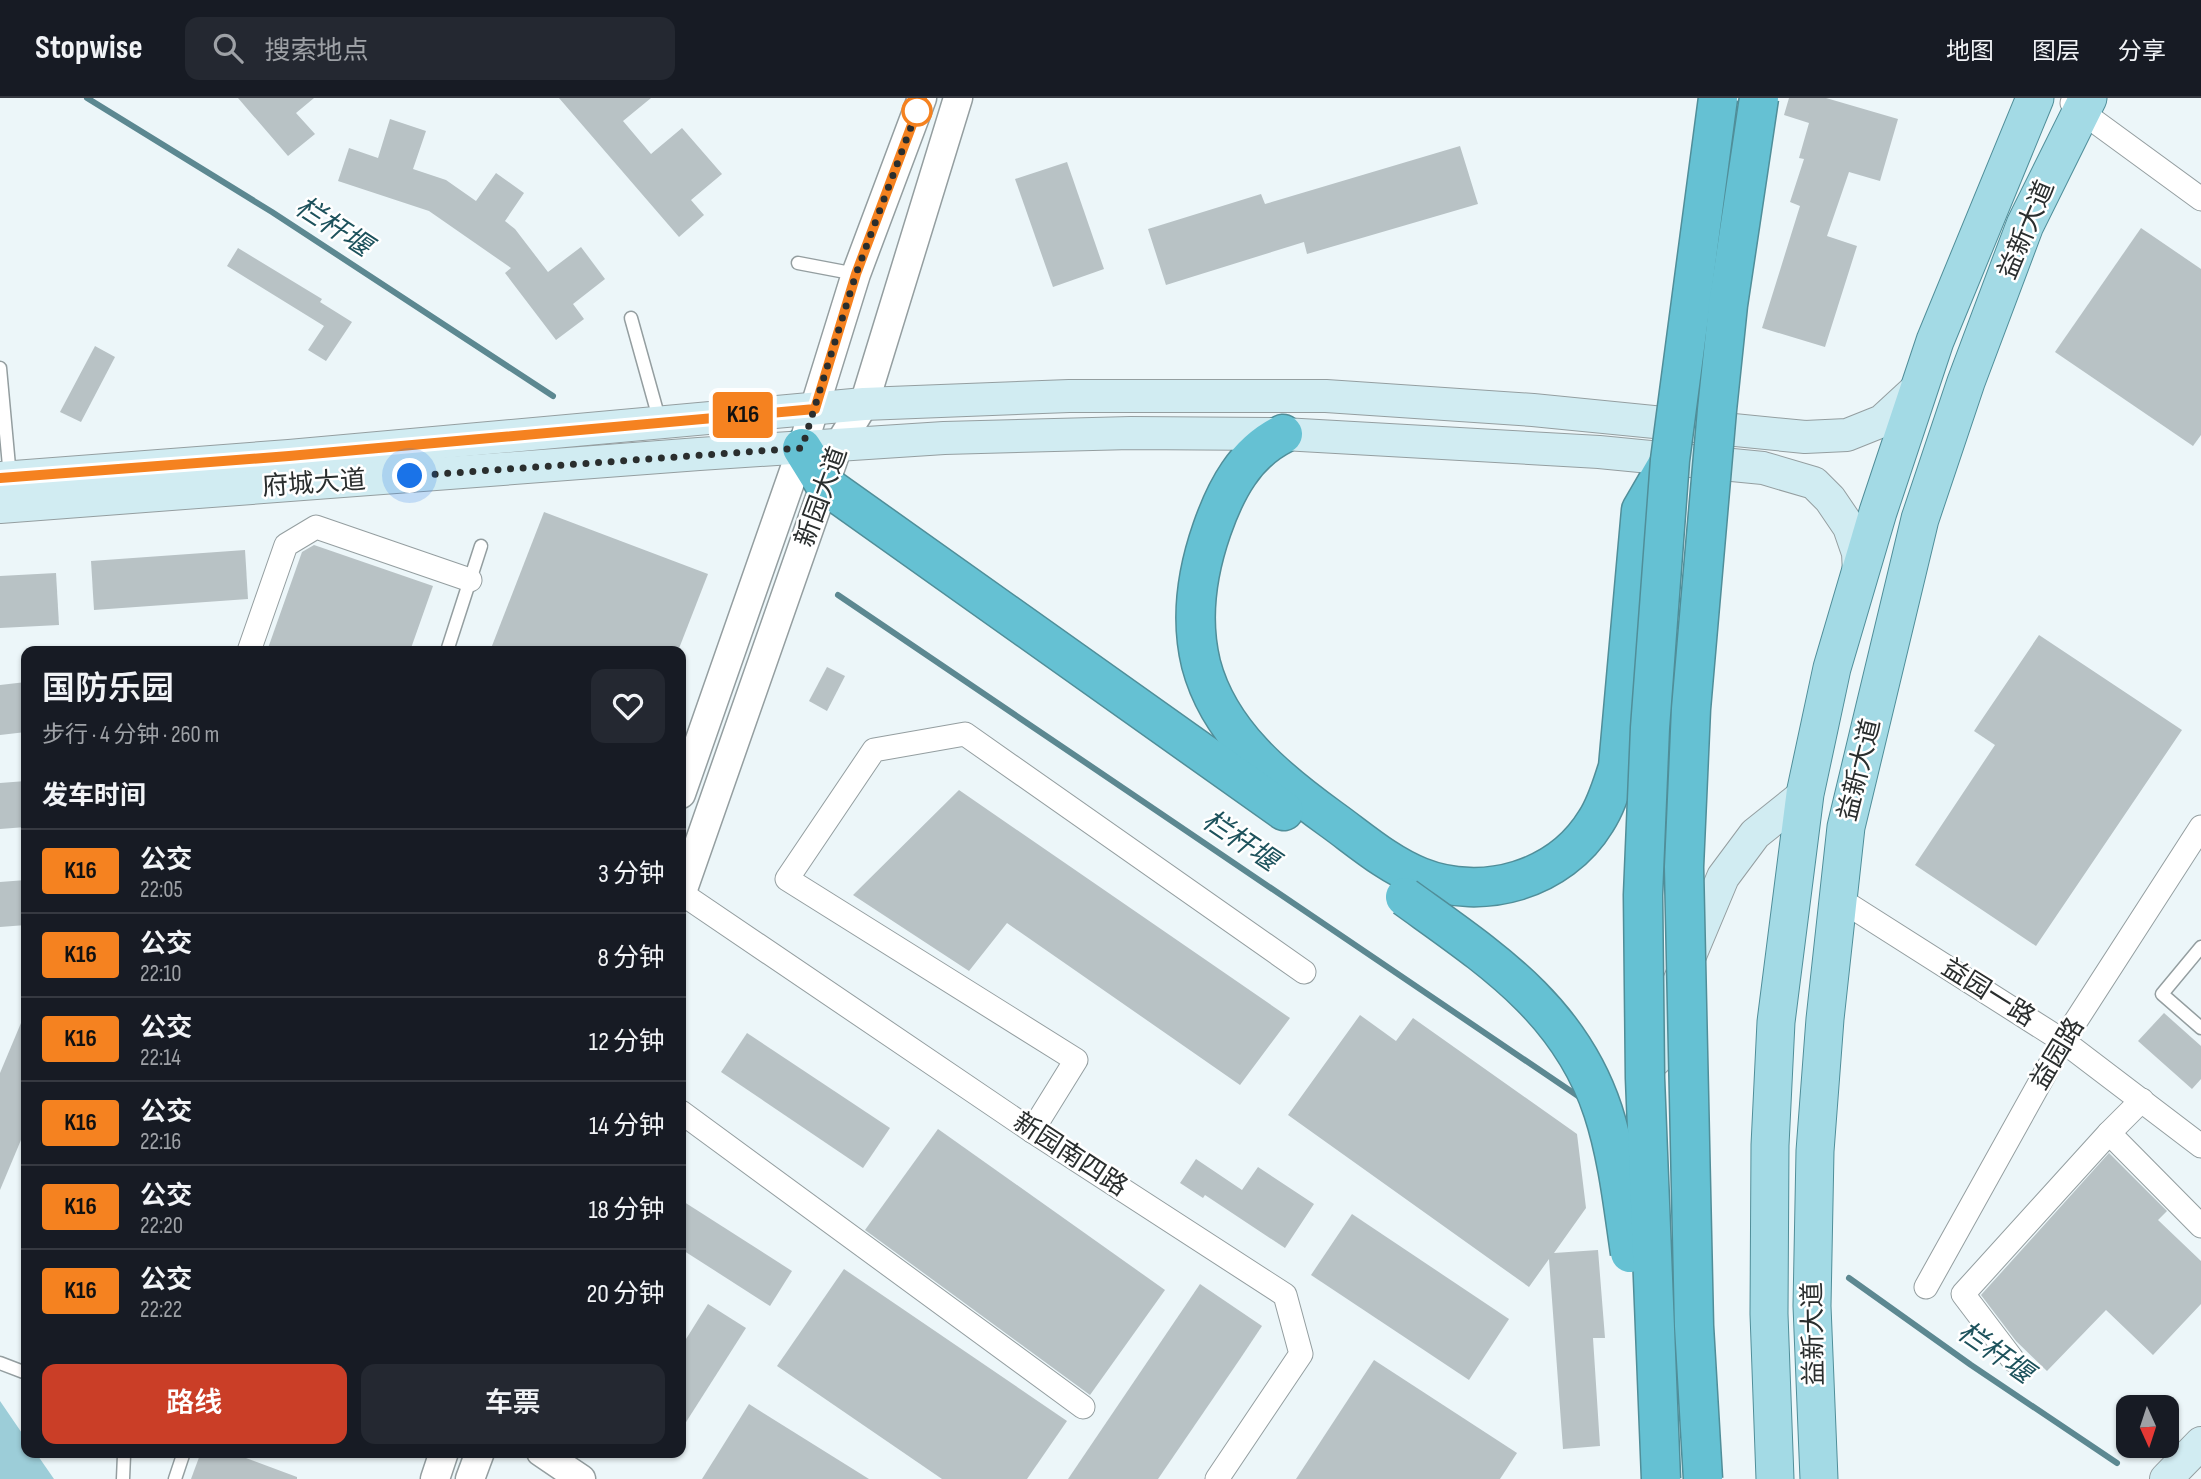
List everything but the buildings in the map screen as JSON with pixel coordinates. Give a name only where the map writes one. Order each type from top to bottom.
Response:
[{"type":"highway","points":[[1661,1479],[1645,1078],[1643,895],[1650,728],[1670,460],[1718,98]]},
{"type":"highway","points":[[1703,1479],[1694,1312],[1685,854],[1692,696],[1713,449],[1728,304],[1759,98]]},
{"type":"highway","points":[[1283,434],[1266,442],[1238,473],[1224,498],[1204,551],[1198,575],[1196,619],[1202,665],[1217,702],[1254,755],[1271,773],[1388,860],[1411,887]]},
{"type":"highway","points":[[820,447],[825,485],[1411,887],[1515,979],[1562,1031],[1580,1059],[1603,1110],[1613,1150],[1658,1425]]},
{"type":"highway","points":[[1411,887],[1438,883],[1494,887],[1513,883],[1553,865],[1570,853],[1597,820],[1618,767],[1641,510],[1670,460]]},
{"type":"main road","name":"益新大道","points":[[1775,1479],[1769,1314],[1770,1145],[1776,1022],[1805,794],[1832,668],[1859,574],[1920,386],[1935,341],[2035,98]]},
{"type":"main road","name":"益新大道","points":[[1819,1479],[1812,1306],[1815,1151],[1825,1018],[1846,827],[1920,519],[1966,382],[2025,225],[2079,103]]},
{"type":"main road","name":"府城大道","points":[[5,478],[289,456],[864,404],[1069,396],[1326,396],[1533,411],[1805,437],[1847,435],[1882,421],[1920,386]]},
{"type":"main road","name":"府城大道","points":[[0,508],[944,438],[1131,433],[1283,434],[1599,452],[1763,468],[1814,482],[1849,527],[1858,553],[1859,574]]},
{"type":"main road","points":[[1644,1479],[1636,1196],[1658,1032],[1723,877],[1755,834],[1805,794]]},
{"type":"main road","points":[[2166,1479],[2201,1443]]},
{"type":"street","name":"新园大道","points":[[820,447],[815,409],[856,274],[922,98]]},
{"type":"street","name":"新园大道","points":[[686,782],[820,447],[864,404],[958,98]]},
{"type":"street","points":[[2079,103],[2201,200]]},
{"type":"street","name":"新园大道","points":[[686,880],[825,485]]},
{"type":"street","points":[[251,646],[286,545],[316,527],[470,580]]},
{"type":"street","points":[[1032,1131],[1076,1060],[787,879],[874,750],[965,734],[1304,971]]},
{"type":"street","name":"益园路","points":[[1926,1287],[2063,1041],[2201,827]]},
{"type":"street","name":"新园南四路","points":[[686,897],[1032,1131],[1286,1295],[1301,1354],[1217,1479]]},
{"type":"street","name":"益园一路","points":[[1838,898],[2063,1041],[2201,1146]]},
{"type":"street","points":[[2013,1360],[1963,1294],[2142,1100]]},
{"type":"street","points":[[686,1116],[1083,1407]]},
{"type":"street","points":[[2109,1133],[2201,1226]]},
{"type":"street","points":[[435,1479],[442,1458]]},
{"type":"street","points":[[470,1479],[478,1458]]},
{"type":"street","points":[[550,1458],[581,1479]]},
{"type":"lane","points":[[798,263],[856,274]]},
{"type":"lane","points":[[631,317],[660,422]]},
{"type":"lane","points":[[0,368],[5,478]]},
{"type":"lane","points":[[449,646],[481,546]]},
{"type":"lane","points":[[2201,947],[2162,994],[2201,1028]]},
{"type":"lane","points":[[0,1363],[21,1371]]},
{"type":"lane","points":[[123,1479],[124,1458]]},
{"type":"lane","points":[[175,1479],[182,1458]]},
{"type":"shaded area","points":[[0,1401],[21,1432],[21,1458],[39,1458],[54,1479],[0,1479]]},
{"type":"waterway","name":"栏杆堰","points":[[87,98],[272,212],[553,396]]},
{"type":"waterway","name":"栏杆堰","points":[[838,595],[1581,1098]]},
{"type":"waterway","name":"栏杆堰","points":[[1849,1278],[1971,1365],[2117,1463]]},
{"type":"bus line","name":"K16","points":[[0,478],[289,456],[815,409],[856,274],[922,98]]},
{"type":"route","points":[[410,476],[802,448],[856,274],[917,111]]}]
